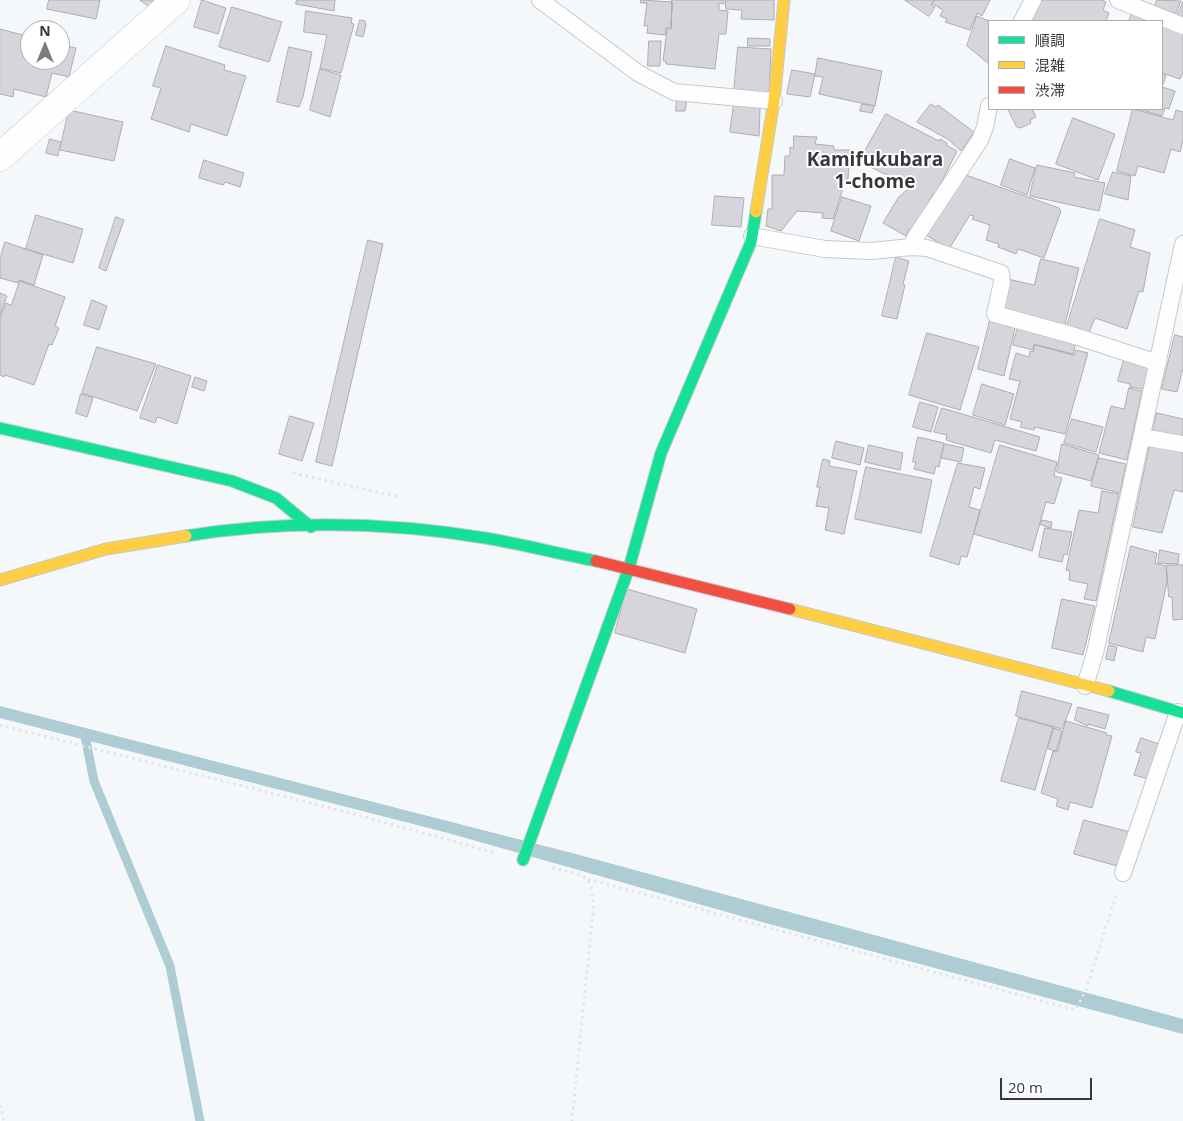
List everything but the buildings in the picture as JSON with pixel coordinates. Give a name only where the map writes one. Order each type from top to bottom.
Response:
[{"type":"street","points":[[0,157],[176,0]]},
{"type":"street","points":[[523,860],[629,568],[661,453],[752,236],[774,101],[784,0]]},
{"type":"street","points":[[0,428],[232,481],[276,498],[311,527]]},
{"type":"street","points":[[0,580],[106,549],[245,528],[366,526],[484,538],[629,568],[1181,712]]},
{"type":"lane","points":[[540,0],[638,73],[674,92],[774,101]]},
{"type":"lane","points":[[1023,20],[1033,0]]},
{"type":"lane","points":[[1118,0],[1183,26]]},
{"type":"lane","points":[[911,247],[915,238],[980,140],[988,110]]},
{"type":"lane","points":[[752,236],[825,249],[871,251],[911,247],[935,250],[1001,273],[1003,277],[995,314],[1075,336],[1158,363]]},
{"type":"lane","points":[[1085,686],[1095,653],[1183,244]]},
{"type":"lane","points":[[1142,438],[1183,444]]},
{"type":"lane","points":[[1123,873],[1181,712]]},
{"type":"path","points":[[0,725],[350,813],[1075,1010],[1086,990],[1123,873]]},
{"type":"path","points":[[572,1121],[593,911],[593,887],[588,879]]},
{"type":"path","points":[[0,1105],[4,1121]]},
{"type":"water","points":[[0,706],[572,853],[1183,1019],[1183,1034],[769,924],[448,833],[0,718]]},
{"type":"waterway","points":[[85,736],[94,781],[170,966],[200,1121]]},
{"type":"traffic: fast","points":[[523,860],[629,568],[661,453],[751,242],[756,212]]},
{"type":"traffic: fast","points":[[0,428],[232,481],[276,498],[311,527]]},
{"type":"traffic: fast","points":[[186,536],[260,527],[298,525],[373,526],[485,538],[596,561]]},
{"type":"traffic: fast","points":[[1109,691],[1183,713]]},
{"type":"traffic: slow","points":[[756,212],[774,101],[784,0]]},
{"type":"traffic: slow","points":[[0,580],[106,549],[186,536]]},
{"type":"traffic: slow","points":[[790,609],[1109,691]]},
{"type":"traffic: jam","points":[[596,561],[790,609]]},
{"type":"district","name":"Kamifukubara 1-chome","points":[[875,172]]}]
